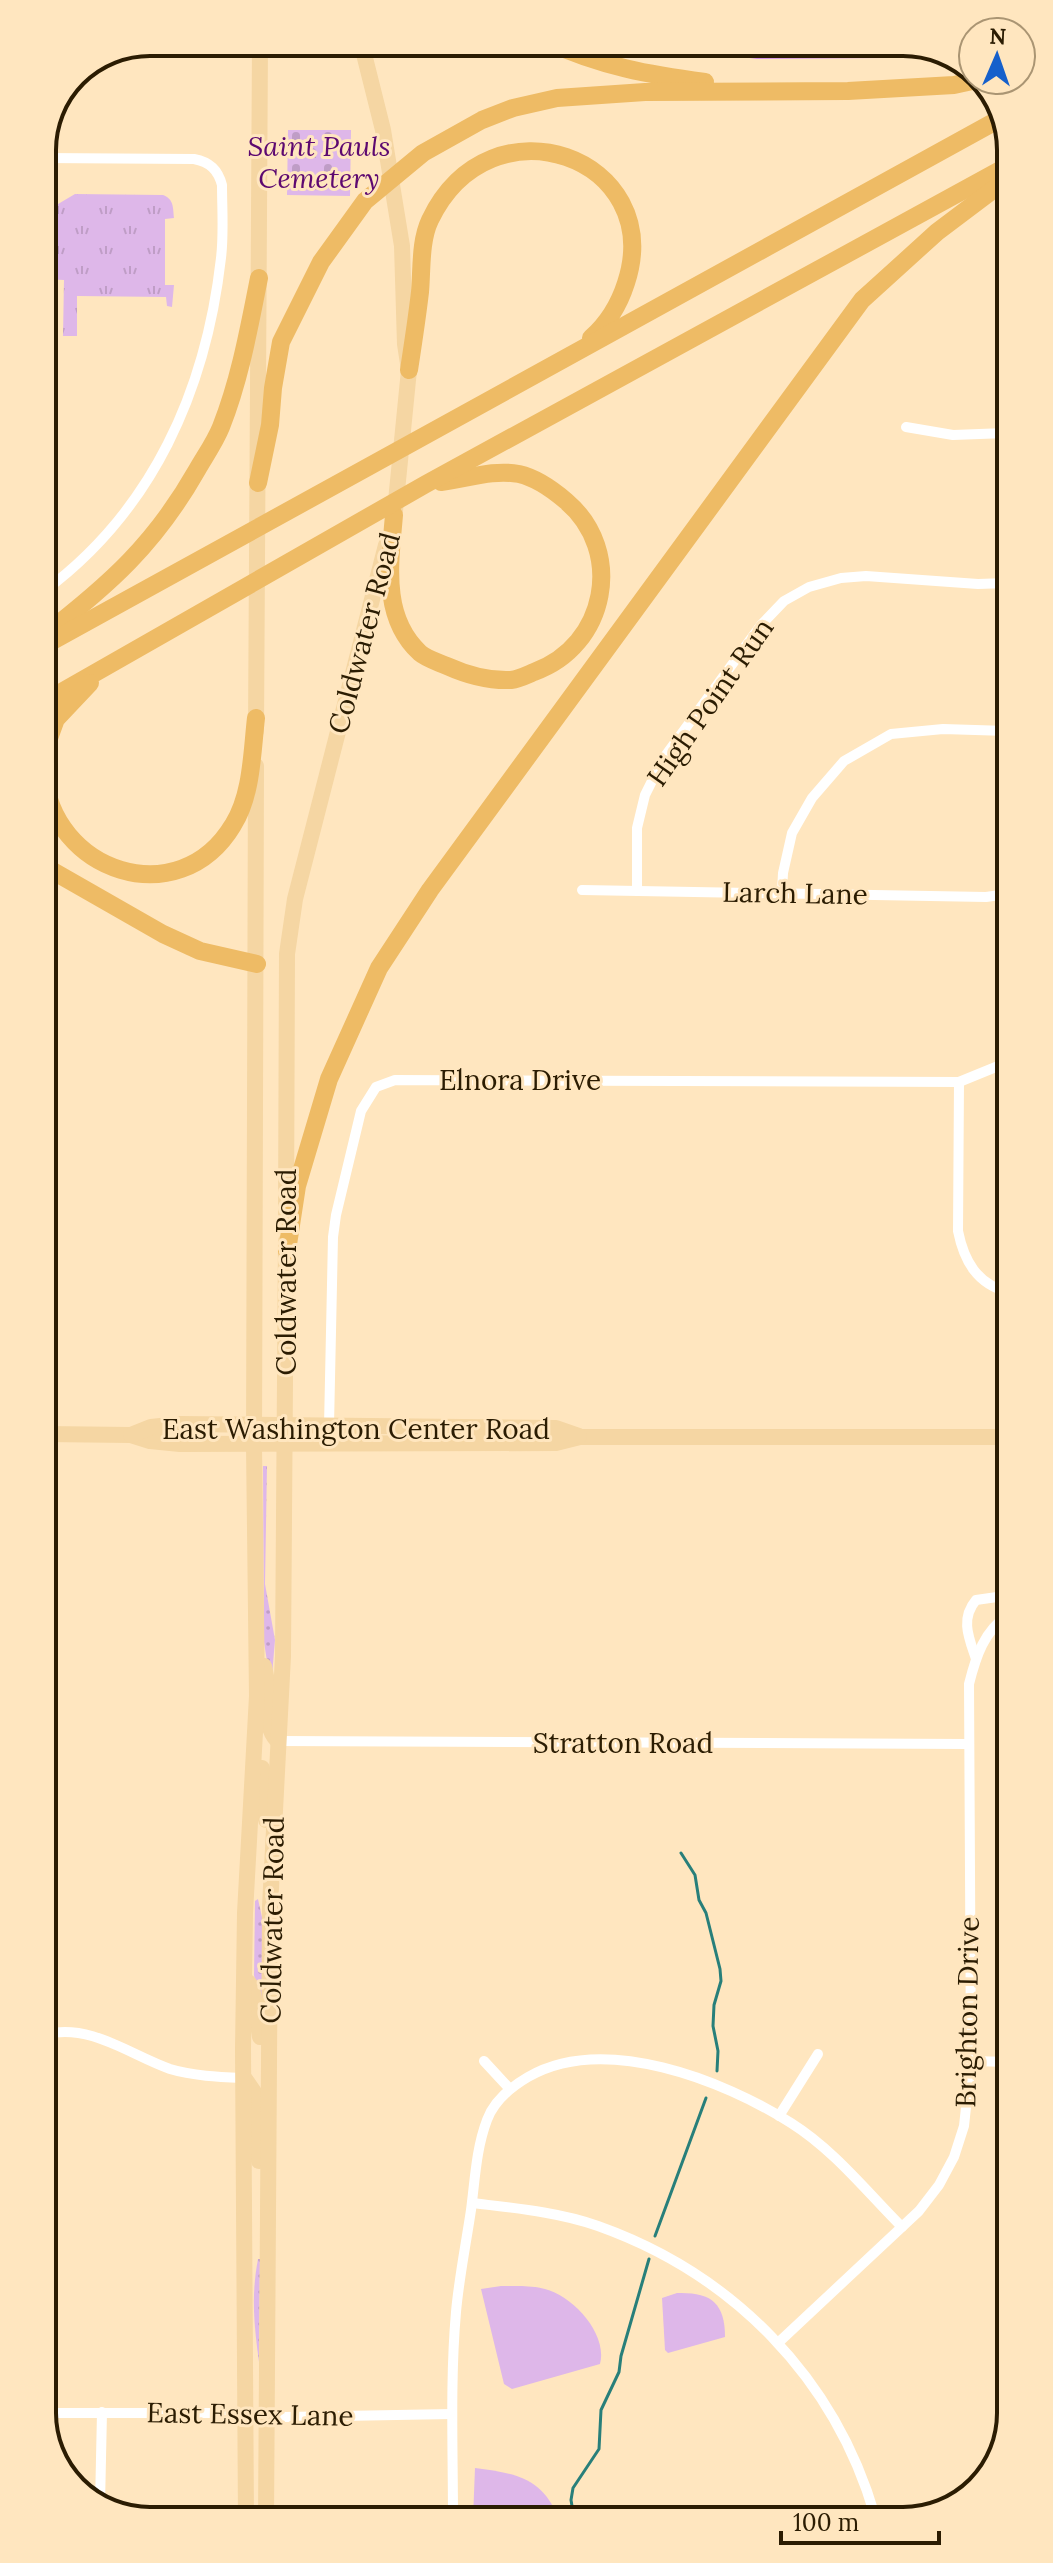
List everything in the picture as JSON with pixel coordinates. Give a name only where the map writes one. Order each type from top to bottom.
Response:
[{"type":"highway","points":[[579,56],[637,73],[795,91]]},
{"type":"highway","points":[[258,483],[270,425],[281,342],[321,262],[365,201],[423,153],[482,120],[513,108],[557,98],[645,92],[795,91],[957,84]]},
{"type":"highway","points":[[56,639],[993,123]]},
{"type":"highway","points":[[409,370],[423,253],[430,221],[450,190],[475,167],[503,153],[539,149],[569,156],[598,174],[620,199],[630,230],[632,265],[623,295],[606,325],[566,358]]},
{"type":"highway","points":[[56,695],[426,484],[997,172]]},
{"type":"highway","points":[[287,1251],[297,1186],[329,1079],[379,968],[430,890],[862,300],[937,232],[997,187]]},
{"type":"highway","points":[[56,626],[104,589],[146,546],[184,492],[221,429],[244,355],[259,278]]},
{"type":"highway","points":[[394,515],[386,568],[390,597],[395,616],[422,655],[471,677],[513,680],[549,667],[574,648],[592,623],[601,595],[600,565],[592,531],[571,505],[548,486],[519,474],[486,473],[426,484]]},
{"type":"highway","points":[[56,719],[86,686],[123,657]]},
{"type":"highway","points":[[56,815],[62,829],[89,856],[119,872],[159,874],[189,864],[215,849],[234,824],[247,789],[256,718]]},
{"type":"highway","points":[[56,873],[163,934],[200,951],[257,964]]},
{"type":"main road","name":"Coldwater Road","points":[[246,2507],[244,1978],[256,1644],[254,1445],[260,56]]},
{"type":"main road","name":"Coldwater Road","points":[[364,56],[383,130],[400,224],[409,370],[394,515]]},
{"type":"main road","name":"Coldwater Road","points":[[266,2507],[273,1837],[283,1656],[287,954],[295,899],[386,568]]},
{"type":"main road","name":"East Washington Center Road","points":[[131,1435],[151,1427],[179,1424],[556,1428],[580,1437]]},
{"type":"main road","name":"East Washington Center Road","points":[[56,1434],[131,1435],[150,1441],[180,1444],[285,1446],[556,1443],[580,1437],[997,1437]]},
{"type":"main road","points":[[256,1644],[262,1655],[270,1696],[268,1722],[273,1736],[279,1741]]},
{"type":"main road","points":[[254,1741],[261,1752],[267,1829],[273,1837]]},
{"type":"main road","points":[[244,1978],[252,1987],[260,2026],[261,2061],[269,2079]]},
{"type":"main road","points":[[244,2078],[256,2100],[258,2155],[263,2188],[268,2194]]},
{"type":"main road","points":[[245,2170],[253,2175],[259,2225],[268,2239]]},
{"type":"main road","points":[[244,2326],[251,2335],[259,2403],[267,2415]]},
{"type":"main road","points":[[245,2414],[256,2433],[255,2507]]},
{"type":"street","points":[[56,158],[194,159],[213,167],[220,175],[222,185],[222,254],[215,305],[197,379],[171,442],[131,504],[93,547],[56,580]]},
{"type":"street","points":[[906,427],[953,435],[997,433]]},
{"type":"street","name":"High Point Run","points":[[637,891],[637,828],[645,795],[663,759],[761,625],[784,601],[809,587],[841,578],[866,576],[997,583]]},
{"type":"street","points":[[782,892],[792,833],[812,798],[844,761],[891,734],[943,729],[997,731]]},
{"type":"street","name":"Larch Lane","points":[[582,890],[997,895]]},
{"type":"street","name":"Elnora Drive","points":[[329,1426],[333,1237],[361,1111],[376,1087],[395,1080],[959,1082],[997,1066]]},
{"type":"street","points":[[959,1082],[958,1231],[963,1254],[974,1273],[997,1289]]},
{"type":"street","name":"Brighton Drive","points":[[976,1659],[968,1635],[967,1612],[976,1600],[997,1597]]},
{"type":"street","name":"Brighton Drive","points":[[779,2342],[919,2211],[939,2185],[954,2157],[964,2126],[971,2061],[969,1684],[976,1659],[997,1625]]},
{"type":"street","name":"Stratton Road","points":[[279,1741],[968,1744]]},
{"type":"street","points":[[56,2033],[69,2032],[110,2041],[172,2069],[244,2078]]},
{"type":"street","points":[[779,2116],[818,2054]]},
{"type":"street","points":[[453,2507],[456,2312],[477,2157],[488,2118],[509,2088],[540,2070],[578,2060],[631,2062],[687,2074],[742,2095],[794,2124],[840,2163],[902,2227]]},
{"type":"street","points":[[484,2061],[509,2088]]},
{"type":"street","points":[[971,2061],[997,2062]]},
{"type":"street","points":[[472,2203],[522,2209],[597,2226],[678,2263],[736,2302],[779,2342],[825,2402],[864,2478],[872,2507]]},
{"type":"street","points":[[100,2492],[102,2412]]},
{"type":"street","name":"East Essex Lane","points":[[56,2413],[452,2414]]},
{"type":"green space","points":[[734,56],[889,56],[889,58],[757,59]]},
{"type":"green space","name":"Saint Pauls Cemetery","points":[[288,130],[351,130],[350,196],[287,195]]},
{"type":"green space","points":[[75,194],[163,195],[169,199],[174,218],[165,219],[165,285],[174,285],[172,307],[167,306],[166,297],[77,296],[77,336],[63,336],[64,280],[56,280],[56,205]]},
{"type":"green space","points":[[263,1466],[267,1466],[265,1584],[275,1640],[271,1687],[264,1642]]},
{"type":"green space","points":[[56,1644],[58,1648],[56,1724]]},
{"type":"green space","points":[[258,1899],[263,1922],[262,2018],[254,1975],[255,1901]]},
{"type":"green space","points":[[260,2259],[259,2362],[254,2310]]},
{"type":"green space","points":[[501,2286],[540,2288],[567,2299],[593,2329],[599,2341],[600,2364],[512,2389],[504,2384],[481,2289]]},
{"type":"green space","points":[[677,2293],[707,2297],[719,2307],[725,2337],[668,2353],[665,2350],[662,2298]]},
{"type":"green space","points":[[475,2468],[502,2472],[525,2480],[535,2485],[553,2507],[473,2507]]},
{"type":"waterway","points":[[681,1853],[695,1875],[699,1900],[706,1913],[720,1969],[721,1981],[714,2005],[713,2026],[718,2051],[717,2071]]},
{"type":"waterway","points":[[655,2236],[706,2098]]},
{"type":"waterway","points":[[572,2507],[573,2488],[599,2449],[601,2410],[619,2372],[649,2259]]}]
